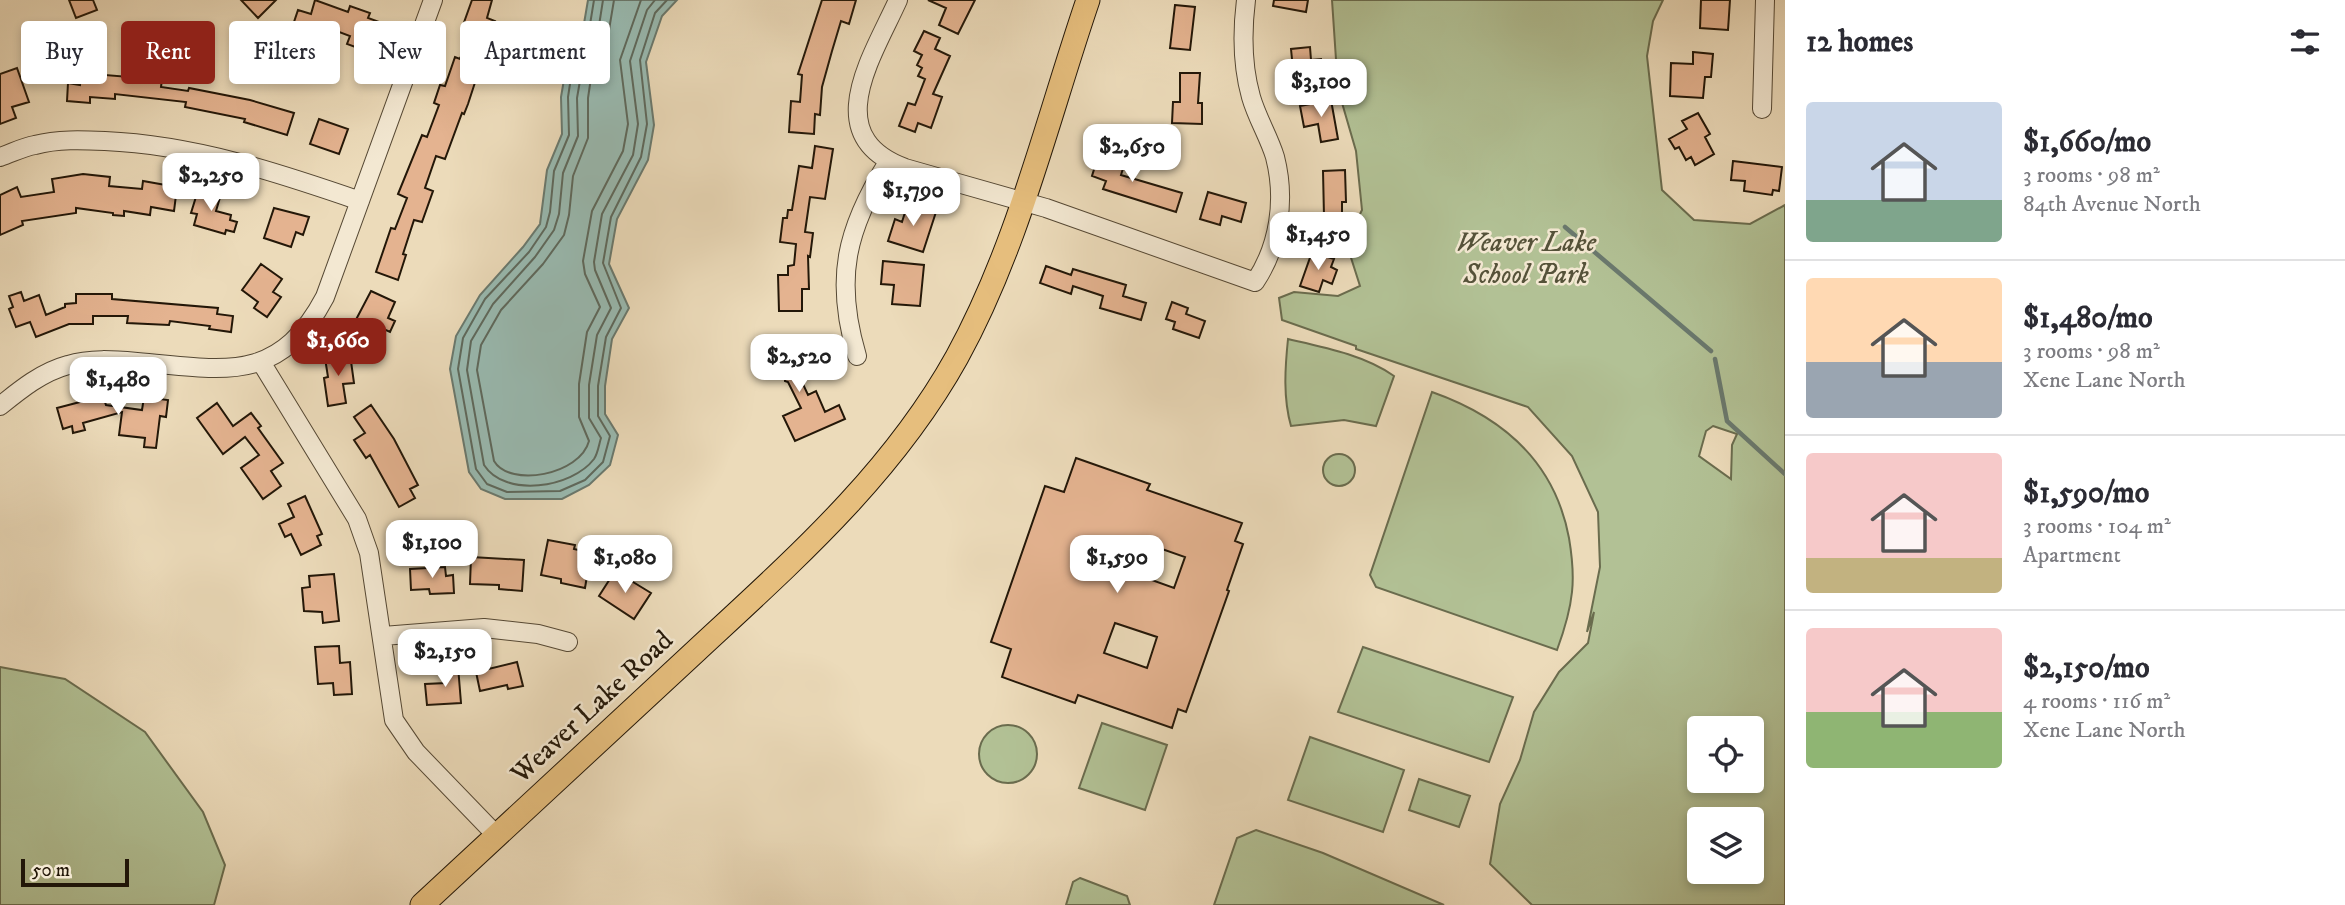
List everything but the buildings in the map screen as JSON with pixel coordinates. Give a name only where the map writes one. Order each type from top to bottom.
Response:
[{"type":"main road","name":"Weaver Lake Road","points":[[422,905],[809,547],[874,477],[922,414],[956,358],[990,288],[1022,202],[1088,0]]},
{"type":"street","points":[[0,406],[43,374],[68,365],[93,360],[118,360],[236,369],[261,362],[283,351],[301,336],[326,298],[433,0]]},
{"type":"street","points":[[898,0],[862,79],[856,100],[863,133],[871,146],[888,162],[1046,208],[1255,282],[1263,269],[1279,222],[1280,188],[1275,157],[1251,98],[1245,67],[1243,38],[1246,0]]},
{"type":"street","points":[[1762,109],[1765,0]]},
{"type":"street","points":[[0,158],[34,145],[62,141],[145,144],[193,150],[237,160],[360,201]]},
{"type":"street","points":[[857,356],[848,325],[844,291],[847,255],[856,221],[888,162]]},
{"type":"street","points":[[261,362],[357,519],[369,553],[383,636],[389,701],[394,720],[416,752],[497,836]]},
{"type":"street","points":[[383,636],[484,628],[538,634],[568,642]]},
{"type":"green space","name":"Weaver Lake School Park","points":[[1332,0],[1663,0],[1653,21],[1647,56],[1662,190],[1694,220],[1750,224],[1785,205],[1785,905],[1532,905],[1490,864],[1500,804],[1520,760],[1534,712],[1559,672],[1588,643],[1594,612],[1587,632],[1600,567],[1598,512],[1572,456],[1528,407],[1356,349],[1356,346],[1282,320],[1279,298],[1294,292],[1338,296],[1360,286],[1346,242],[1362,210],[1356,151],[1338,89]],"holes":[[[1713,426],[1737,434],[1732,445],[1731,479],[1699,456],[1706,431]]]},
{"type":"green space","points":[[1288,339],[1357,357],[1394,376],[1376,426],[1344,420],[1291,426],[1286,394]]},
{"type":"green space","points":[[1432,392],[1458,402],[1503,429],[1522,446],[1552,487],[1569,538],[1573,572],[1570,607],[1557,650],[1376,587],[1370,575]]},
{"type":"green space","points":[[1339,454],[1351,458],[1355,470],[1351,482],[1339,486],[1327,482],[1323,470],[1327,458]]},
{"type":"green space","points":[[1363,647],[1513,697],[1489,762],[1338,712]]},
{"type":"green space","points":[[0,667],[65,679],[145,732],[203,812],[225,865],[214,905],[0,905]]},
{"type":"green space","points":[[1102,723],[1167,745],[1145,810],[1079,788]]},
{"type":"green space","points":[[1002,725],[1014,725],[1029,733],[1037,748],[1037,760],[1029,775],[1014,783],[1002,783],[987,775],[979,760],[979,748],[987,733]]},
{"type":"green space","points":[[1310,737],[1404,770],[1383,832],[1288,800]]},
{"type":"green space","points":[[1419,779],[1470,796],[1459,827],[1409,810]]},
{"type":"green space","points":[[1256,830],[1323,853],[1444,905],[1214,905],[1237,838]]},
{"type":"green space","points":[[1080,878],[1127,896],[1130,905],[1066,905],[1073,882]]},
{"type":"water","points":[[588,0],[677,0],[662,16],[646,62],[654,125],[648,160],[617,219],[609,264],[629,308],[612,339],[605,386],[605,414],[618,435],[610,465],[589,485],[562,499],[505,499],[481,489],[469,472],[450,369],[456,336],[480,295],[540,224],[547,170],[562,134],[563,84],[610,84],[610,21],[584,21]]},
{"type":"waterway","points":[[1565,227],[1711,351]]},
{"type":"waterway","points":[[1715,359],[1727,421],[1785,474]]}]
